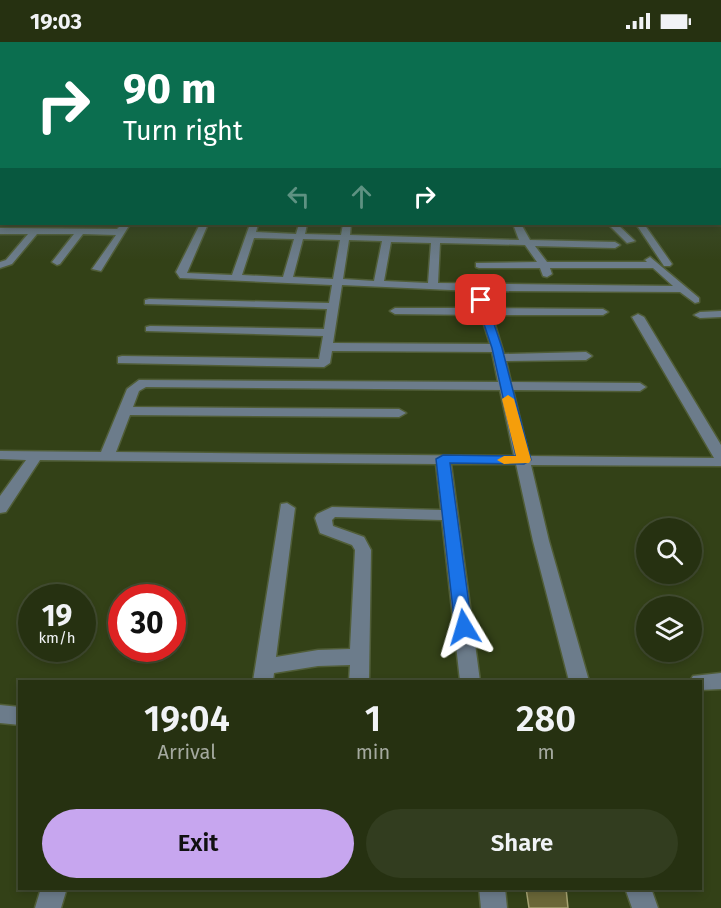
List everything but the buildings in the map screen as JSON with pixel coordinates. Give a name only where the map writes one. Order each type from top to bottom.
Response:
[{"type":"street","points":[[204,225],[182,274],[187,277],[477,287],[683,289]]},
{"type":"street","points":[[236,278],[254,225]]},
{"type":"street","points":[[287,280],[303,225]]},
{"type":"street","points":[[122,360],[317,364],[325,361],[347,225]]},
{"type":"street","points":[[518,225],[525,241],[540,256],[552,287]]},
{"type":"street","points":[[613,225],[630,241]]},
{"type":"street","points":[[641,225],[667,264]]},
{"type":"street","points":[[0,231],[81,231],[123,228],[121,235],[97,268]]},
{"type":"street","points":[[0,265],[9,262],[35,231]]},
{"type":"street","points":[[57,262],[81,231]]},
{"type":"street","points":[[250,235],[615,245]]},
{"type":"street","points":[[379,283],[387,238]]},
{"type":"street","points":[[433,285],[436,239]]},
{"type":"street","points":[[644,256],[695,300]]},
{"type":"street","points":[[479,265],[656,265]]},
{"type":"street","points":[[477,287],[498,353],[541,541],[579,680]]},
{"type":"street","points":[[149,302],[334,306]]},
{"type":"street","points":[[394,311],[603,312]]},
{"type":"street","points":[[700,315],[721,314]]},
{"type":"street","points":[[638,317],[721,457]]},
{"type":"street","points":[[150,329],[330,333]]},
{"type":"street","points":[[328,347],[586,356]]},
{"type":"street","points":[[107,456],[133,389],[143,383],[320,398],[399,413]]},
{"type":"street","points":[[125,411],[505,384],[640,387]]},
{"type":"street","points":[[0,454],[721,462]]},
{"type":"street","points":[[0,508],[36,455]]},
{"type":"street","points":[[443,459],[470,680]]},
{"type":"street","points":[[287,507],[264,674],[318,658],[360,657]]},
{"type":"street","points":[[359,680],[363,550],[358,541],[326,529],[323,518],[333,512],[450,515]]},
{"type":"street","points":[[702,682],[721,681]]},
{"type":"street","points":[[0,714],[18,716]]},
{"type":"street","points":[[48,908],[53,890]]},
{"type":"street","points":[[492,890],[494,908]]},
{"type":"street","points":[[639,890],[645,908]]},
{"type":"slow traffic","points":[[504,460],[524,460],[508,399]]},
{"type":"route","points":[[464,627],[443,459],[524,460],[497,348],[481,300]]}]
